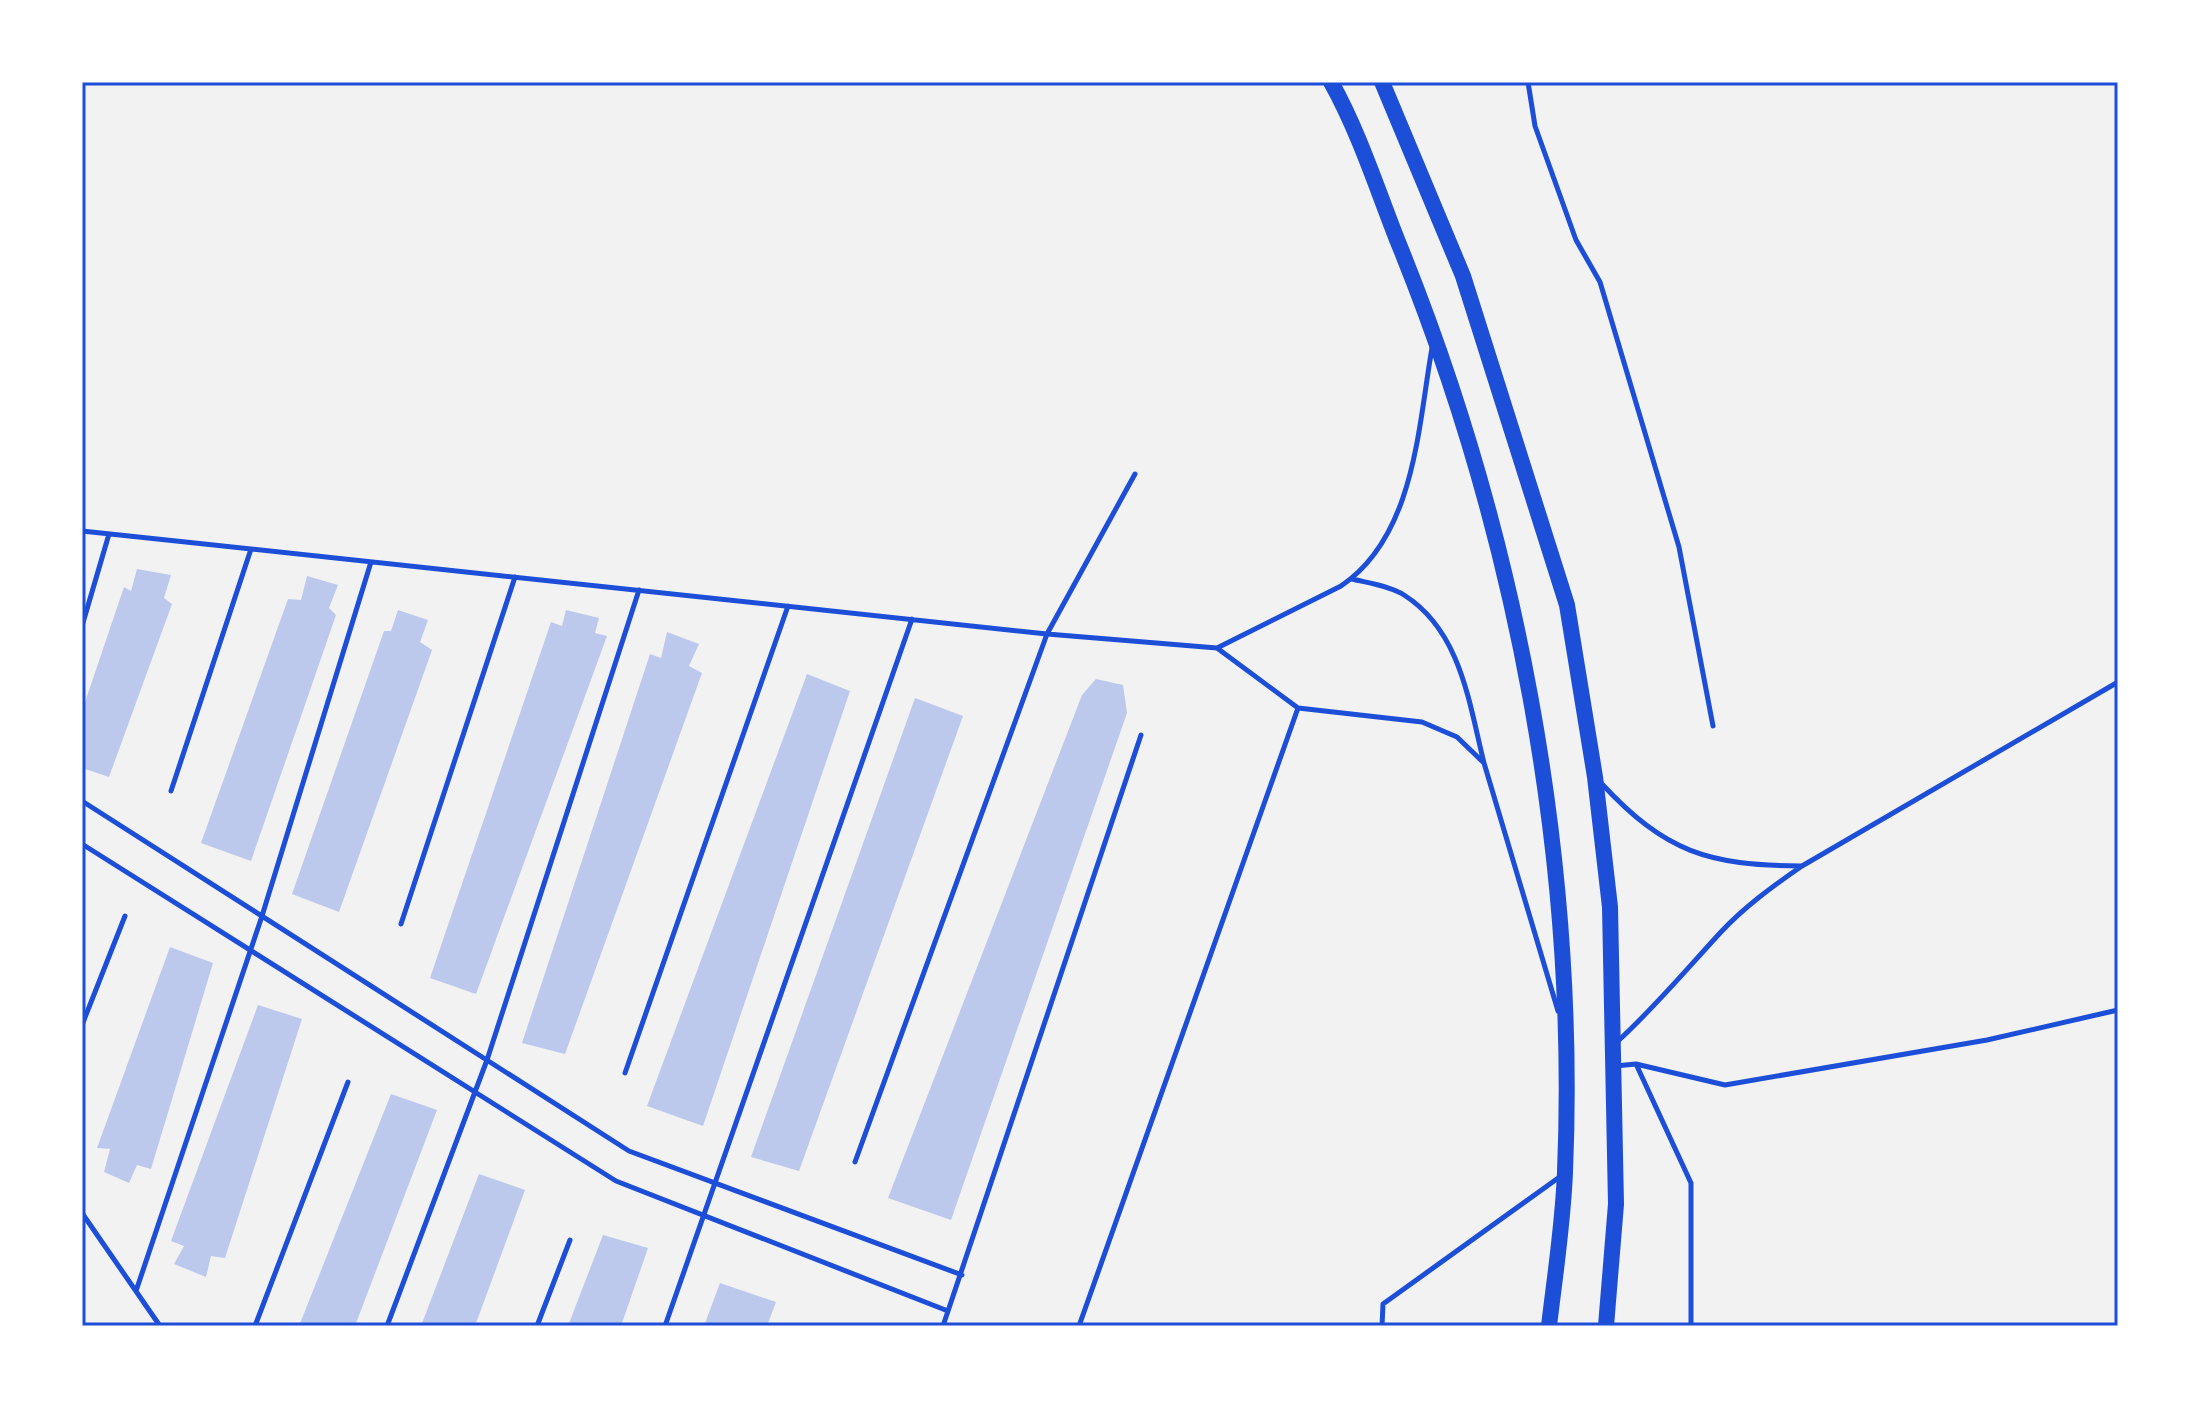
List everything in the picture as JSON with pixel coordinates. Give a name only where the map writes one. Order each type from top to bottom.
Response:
[{"type":"highway","points":[[1331,82],[1434,332],[1518,621],[1545,789],[1558,912],[1565,1035],[1565,1173],[1549,1326]]},
{"type":"highway","points":[[1382,82],[1463,276],[1567,605],[1595,777],[1610,907],[1616,1204],[1606,1326]]},
{"type":"lane","points":[[1528,82],[1535,126],[1576,240],[1600,282],[1674,532],[1713,726]]},
{"type":"lane","points":[[82,531],[1047,634],[1217,648],[1352,579],[1382,540],[1409,480],[1434,332]]},
{"type":"lane","points":[[855,1162],[1047,634],[1135,474]]},
{"type":"lane","points":[[82,626],[109,534]]},
{"type":"lane","points":[[171,791],[251,549]]},
{"type":"lane","points":[[136,1291],[262,916],[371,562]]},
{"type":"lane","points":[[401,924],[515,577]]},
{"type":"lane","points":[[1352,579],[1403,594],[1432,618],[1453,651],[1565,1035]]},
{"type":"lane","points":[[387,1326],[476,1093],[639,590]]},
{"type":"lane","points":[[625,1073],[788,606]]},
{"type":"lane","points":[[665,1326],[912,619]]},
{"type":"lane","points":[[1217,648],[1298,708],[1422,722],[1457,737],[1484,763]]},
{"type":"lane","points":[[1614,1045],[1655,1008],[1721,932],[1759,896],[1802,866],[2118,682]]},
{"type":"lane","points":[[1079,1326],[1298,708]]},
{"type":"lane","points":[[943,1326],[1141,735]]},
{"type":"lane","points":[[1595,777],[1636,820],[1686,850],[1743,865],[1802,866]]},
{"type":"lane","points":[[82,801],[629,1151],[962,1275]]},
{"type":"lane","points":[[82,844],[616,1181],[948,1311]]},
{"type":"lane","points":[[82,1025],[125,916]]},
{"type":"lane","points":[[1614,1066],[1636,1064],[1725,1085],[1987,1040],[2118,1010]]},
{"type":"lane","points":[[1636,1064],[1691,1183],[1691,1326]]},
{"type":"lane","points":[[255,1326],[348,1082]]},
{"type":"lane","points":[[1382,1326],[1383,1304],[1565,1173]]},
{"type":"lane","points":[[82,1213],[160,1326]]},
{"type":"lane","points":[[537,1326],[570,1240]]},
{"type":"building","points":[[137,569],[171,575],[164,598],[172,604],[109,777],[82,768],[82,711],[124,587],[131,591]]},
{"type":"building","points":[[307,576],[338,585],[329,608],[336,615],[251,861],[201,843],[288,599],[301,600]]},
{"type":"building","points":[[398,610],[428,620],[420,642],[432,650],[339,912],[292,894],[384,631],[391,631]]},
{"type":"building","points":[[566,610],[599,618],[595,633],[607,636],[476,994],[430,978],[551,622],[562,626]]},
{"type":"building","points":[[667,632],[699,644],[689,666],[702,673],[565,1054],[522,1043],[650,654],[661,658]]},
{"type":"building","points":[[807,674],[850,691],[703,1126],[647,1106]]},
{"type":"building","points":[[1096,679],[1123,685],[1127,713],[951,1220],[888,1198],[1082,695]]},
{"type":"building","points":[[915,698],[963,716],[799,1171],[751,1157]]},
{"type":"building","points":[[170,947],[213,963],[151,1169],[137,1165],[129,1183],[104,1172],[110,1149],[97,1148]]},
{"type":"building","points":[[258,1005],[302,1019],[225,1258],[211,1256],[206,1277],[174,1264],[184,1246],[171,1241]]},
{"type":"building","points":[[391,1094],[437,1110],[355,1326],[299,1326]]},
{"type":"building","points":[[479,1174],[525,1190],[475,1326],[421,1326]]},
{"type":"building","points":[[603,1235],[648,1248],[621,1326],[568,1326]]},
{"type":"building","points":[[720,1283],[776,1302],[767,1326],[704,1326]]}]
